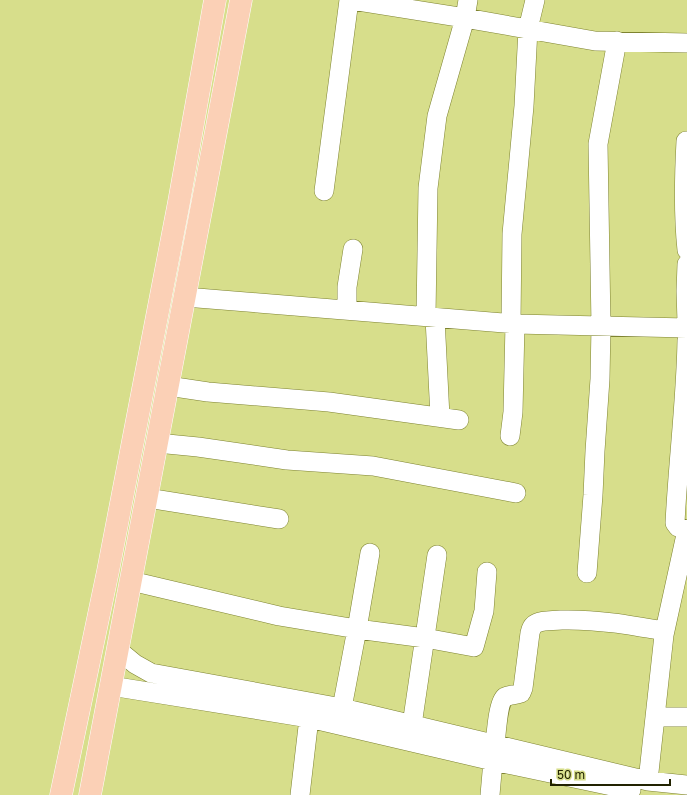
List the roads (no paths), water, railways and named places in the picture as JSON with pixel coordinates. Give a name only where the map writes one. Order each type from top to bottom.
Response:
[{"type":"main road","points":[[61,795],[110,563],[179,202],[215,0]]},
{"type":"main road","points":[[90,795],[241,0]]},
{"type":"street","points":[[324,191],[350,0],[466,9],[528,29],[595,41],[687,43]]},
{"type":"street","points":[[510,436],[513,412],[512,234],[524,106],[528,29],[534,0]]},
{"type":"street","points":[[426,316],[428,188],[437,116],[466,9]]},
{"type":"street","points":[[587,573],[593,495],[601,326],[598,144],[617,41]]},
{"type":"street","points":[[686,141],[684,213],[687,250]]},
{"type":"street","points":[[347,310],[347,287],[353,249]]},
{"type":"street","points":[[687,264],[687,322]]},
{"type":"street","points":[[185,297],[513,323],[687,328]]},
{"type":"street","points":[[426,316],[436,318],[440,417]]},
{"type":"street","points":[[640,786],[656,717],[664,632],[687,530],[678,527],[675,523],[687,340]]},
{"type":"street","points":[[168,386],[208,392],[329,402],[459,420]]},
{"type":"street","points":[[157,443],[198,447],[287,460],[373,466],[516,493]]},
{"type":"street","points":[[147,498],[279,519]]},
{"type":"street","points":[[342,708],[370,554]]},
{"type":"street","points":[[412,725],[437,555]]},
{"type":"street","points":[[131,581],[279,616],[474,647],[484,612],[487,572]]},
{"type":"street","points":[[490,795],[502,755],[501,706],[503,699],[506,696],[521,693],[523,688],[532,626],[537,623],[548,621],[574,620],[620,624],[664,632]]},
{"type":"street","points":[[118,650],[135,664],[151,673],[342,708],[412,725],[502,755]]},
{"type":"street","points":[[111,686],[309,718],[502,755],[640,786],[687,785]]},
{"type":"street","points":[[656,717],[687,718]]},
{"type":"street","points":[[300,795],[309,718]]}]
